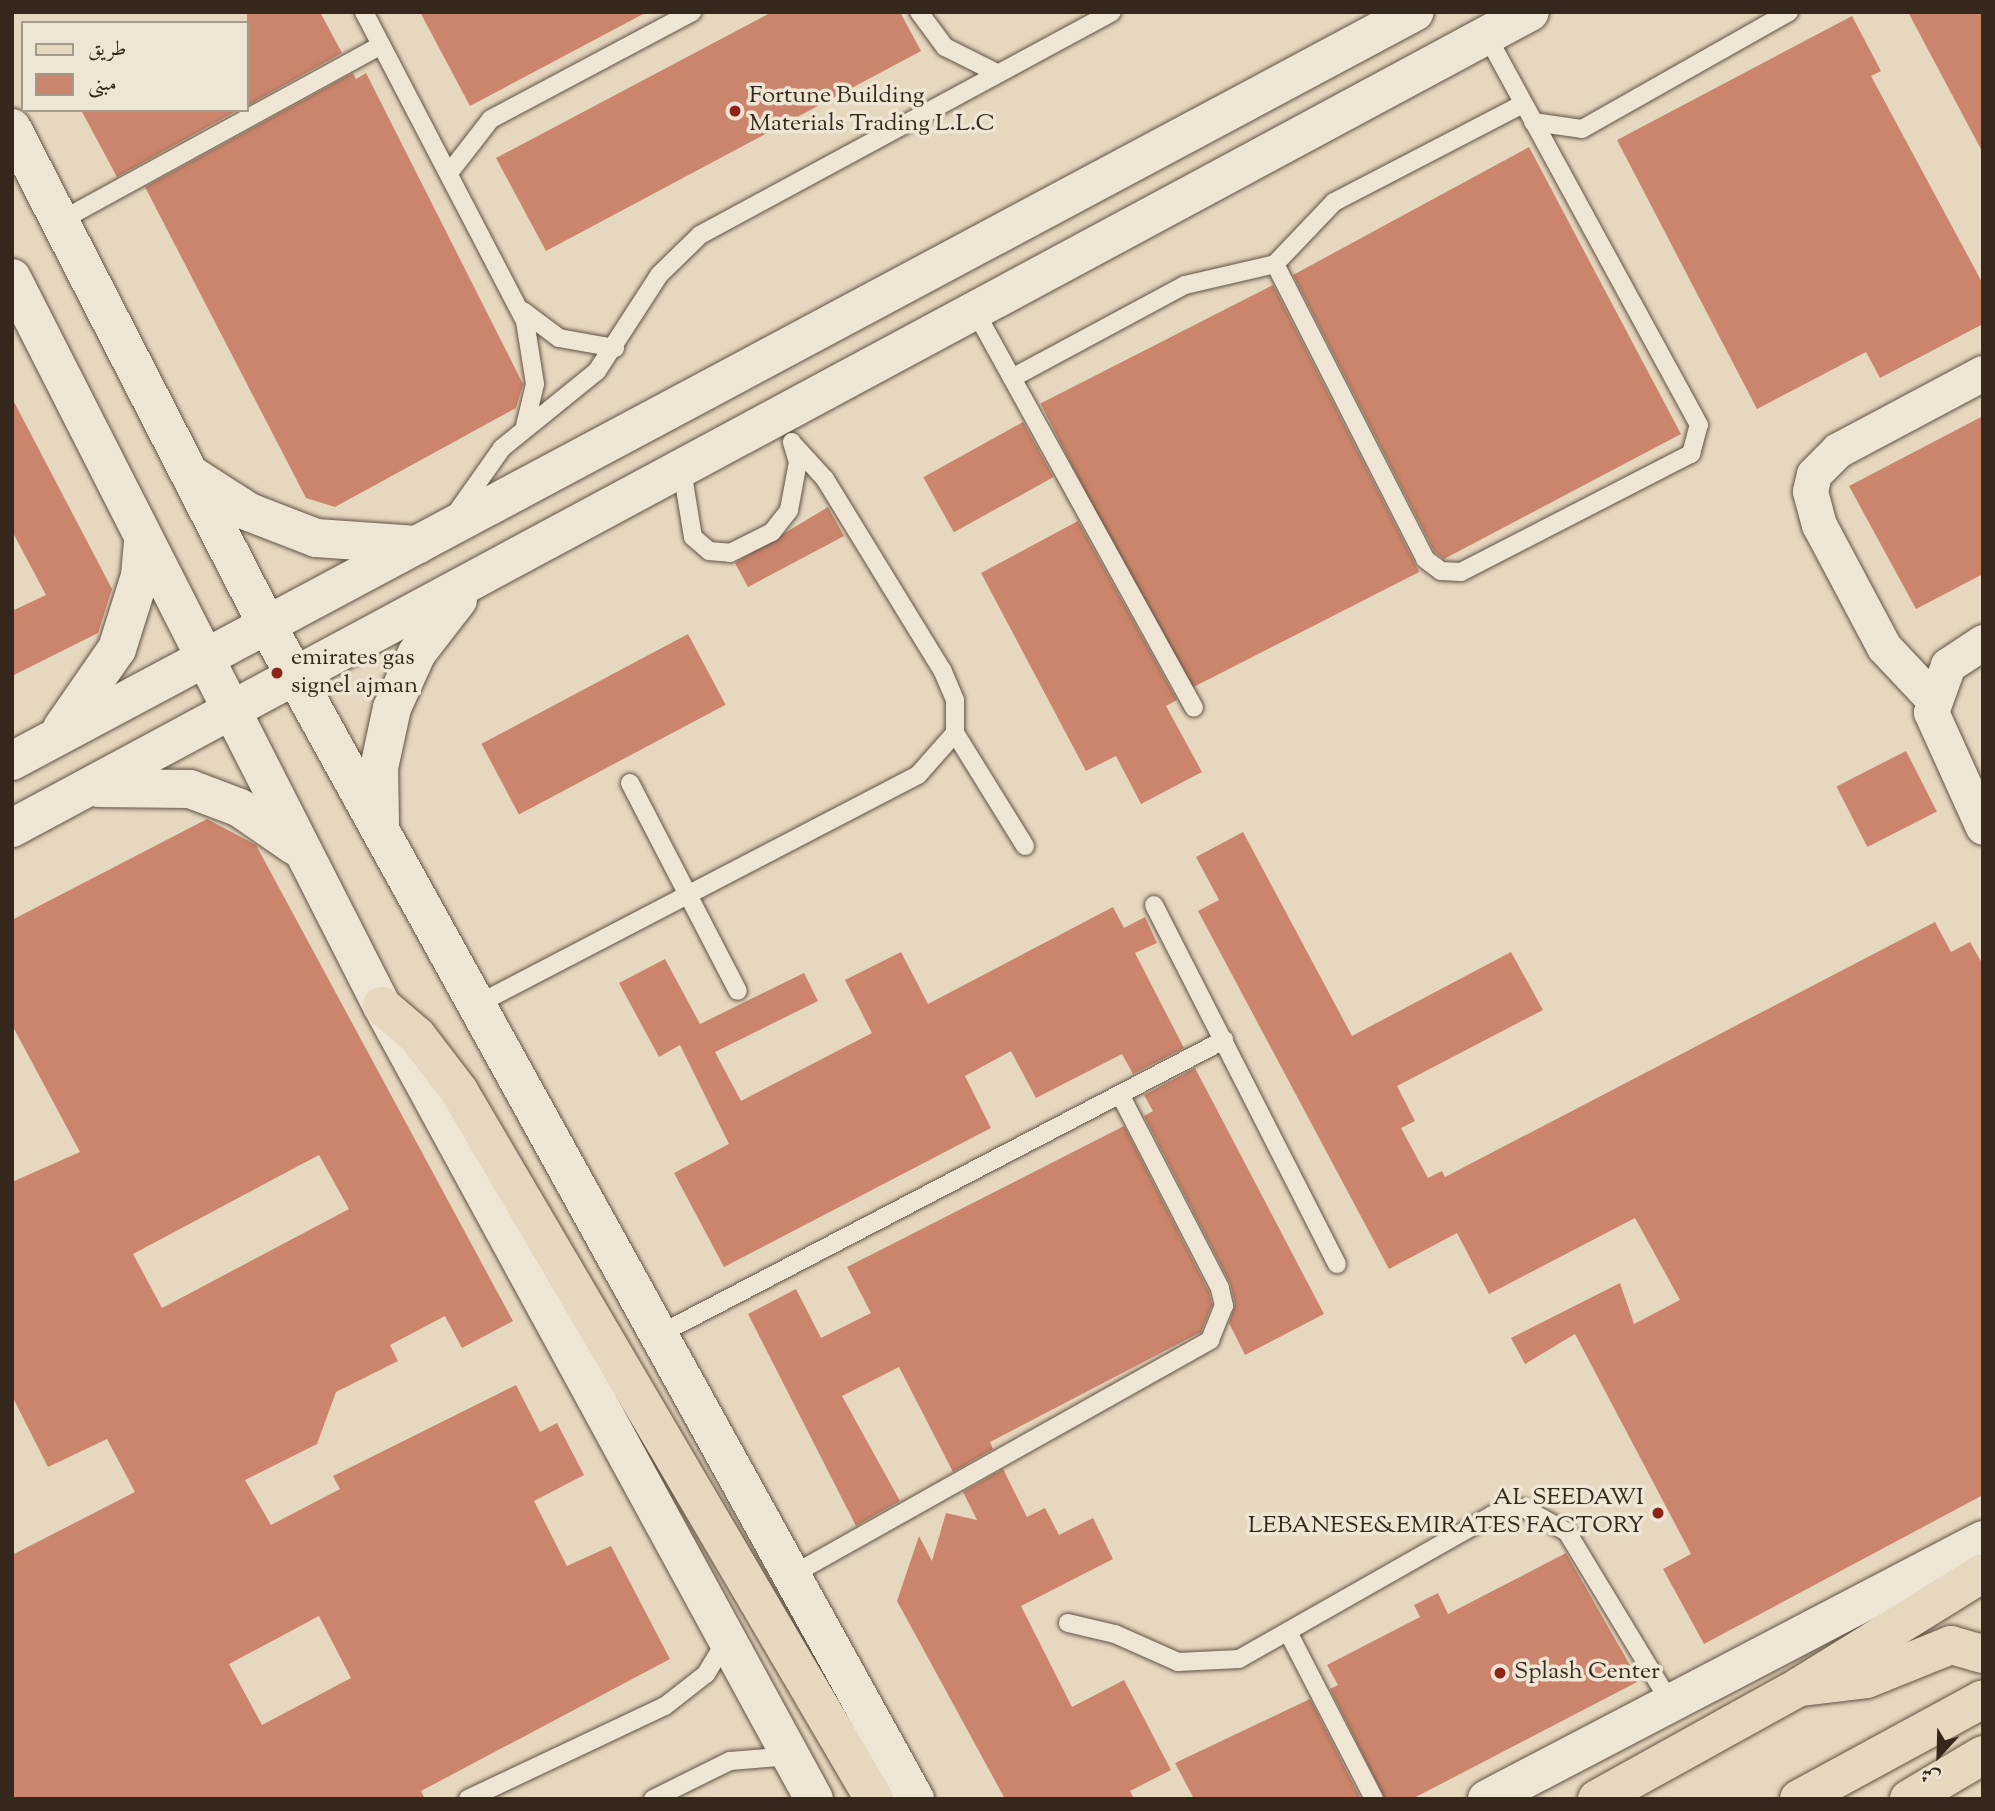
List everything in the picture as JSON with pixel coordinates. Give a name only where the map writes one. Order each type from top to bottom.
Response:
[{"type":"main road","points":[[12,761],[434,539],[1415,12]]},
{"type":"main road","points":[[12,828],[476,583],[682,470],[786,432],[975,311],[1530,12]]},
{"type":"main road","points":[[12,128],[296,679],[662,1334],[915,1799]]},
{"type":"main road","points":[[12,278],[382,1006],[814,1799]]},
{"type":"main road","points":[[189,473],[249,512],[316,538],[434,539]]},
{"type":"main road","points":[[50,741],[76,714],[117,649],[139,576],[143,538]]},
{"type":"main road","points":[[380,829],[379,768],[392,708],[434,627],[476,583]]},
{"type":"main road","points":[[79,792],[134,784],[190,789],[263,821],[304,855]]},
{"type":"main road","points":[[382,1006],[416,1036],[459,1091],[874,1799]]},
{"type":"main road","points":[[1486,1799],[1983,1540]]},
{"type":"main road","points":[[1597,1799],[1798,1687],[1972,1583]]},
{"type":"main road","points":[[1798,1687],[1867,1679],[1951,1645],[1983,1654]]},
{"type":"main road","points":[[1798,1799],[1983,1699]]},
{"type":"main road","points":[[1909,1799],[1983,1755]]},
{"type":"street","points":[[1983,373],[1838,450],[1814,474],[1810,491],[1815,517],[1884,647],[1932,698],[1938,738],[1983,827]]},
{"type":"street","points":[[1932,698],[1948,666],[1983,642]]},
{"type":"lane","points":[[365,12],[515,300],[535,363],[525,426]]},
{"type":"lane","points":[[449,173],[491,119],[692,12]]},
{"type":"lane","points":[[919,12],[945,47],[997,73]]},
{"type":"lane","points":[[434,539],[481,472],[525,426],[575,391],[615,348],[659,275],[700,235],[1112,12]]},
{"type":"lane","points":[[1533,122],[1581,129],[1789,12]]},
{"type":"lane","points":[[1275,264],[1425,559],[1441,570],[1461,572],[1682,460],[1698,446],[1699,425],[1486,35]]},
{"type":"lane","points":[[60,221],[382,45]]},
{"type":"lane","points":[[1012,378],[1185,285],[1275,264],[1334,202],[1523,104]]},
{"type":"lane","points":[[515,300],[559,338],[615,348]]},
{"type":"lane","points":[[975,311],[1194,707]]},
{"type":"lane","points":[[682,470],[694,537],[709,551],[730,553],[782,521],[797,480],[786,432]]},
{"type":"lane","points":[[786,432],[825,480],[950,684],[955,733],[1025,846]]},
{"type":"lane","points":[[478,1004],[918,775],[955,733]]},
{"type":"lane","points":[[629,783],[738,991]]},
{"type":"lane","points":[[1154,905],[1337,1264]]},
{"type":"lane","points":[[662,1334],[1224,1040]]},
{"type":"lane","points":[[792,1575],[1210,1340],[1224,1306],[1220,1287],[1120,1094]]},
{"type":"lane","points":[[1068,1623],[1199,1664],[1239,1659],[1289,1634],[1492,1515],[1524,1508],[1567,1532],[1671,1704]]},
{"type":"lane","points":[[1289,1634],[1374,1799]]},
{"type":"lane","points":[[468,1799],[665,1706],[706,1674],[727,1639]]},
{"type":"lane","points":[[653,1799],[730,1761],[791,1756]]},
{"type":"building","points":[[247,12],[320,12],[342,53],[248,105]]},
{"type":"building","points":[[420,12],[647,12],[470,106]]},
{"type":"building","points":[[772,12],[900,12],[921,51],[546,251],[496,158]]},
{"type":"building","points":[[1908,12],[1983,12],[1983,153]]},
{"type":"building","points":[[1852,16],[1881,71],[1871,76],[1983,284],[1983,324],[1880,378],[1866,352],[1757,409],[1617,140]]},
{"type":"building","points":[[353,73],[356,79],[366,73],[523,384],[516,408],[335,507],[306,498],[145,187]]},
{"type":"building","points":[[82,112],[234,112],[117,177]]},
{"type":"building","points":[[1529,147],[1681,434],[1444,559],[1434,551],[1293,275]]},
{"type":"building","points":[[1273,285],[1419,572],[1187,690],[1040,403]]},
{"type":"building","points":[[12,398],[112,589],[98,633],[12,676],[12,611],[46,595],[12,531]]},
{"type":"building","points":[[1983,416],[1983,574],[1916,609],[1849,486]]},
{"type":"building","points":[[1023,422],[1054,477],[954,532],[923,477]]},
{"type":"building","points":[[828,507],[844,536],[748,587],[735,563]]},
{"type":"building","points":[[1078,521],[1177,700],[1166,706],[1202,772],[1141,804],[1116,756],[1086,771],[981,573]]},
{"type":"building","points":[[688,634],[726,705],[519,814],[481,744]]},
{"type":"building","points":[[1906,751],[1937,812],[1867,847],[1837,786]]},
{"type":"building","points":[[207,819],[256,845],[513,1321],[462,1348],[445,1316],[390,1345],[398,1361],[336,1392],[317,1444],[245,1480],[271,1525],[340,1489],[333,1476],[516,1385],[540,1432],[557,1423],[584,1475],[534,1501],[567,1566],[611,1546],[670,1659],[421,1791],[425,1799],[12,1799],[12,1555],[135,1492],[107,1439],[48,1467],[12,1396],[12,1182],[80,1152],[12,1025],[12,920]],"holes":[[[319,1155],[349,1209],[162,1308],[133,1254]],[[319,1616],[351,1678],[262,1725],[229,1664]]]},
{"type":"building","points":[[1243,832],[1352,1036],[1511,952],[1543,1010],[1397,1086],[1415,1121],[1401,1128],[1428,1178],[1442,1171],[1445,1177],[1935,922],[1951,952],[1970,942],[1983,965],[1983,1495],[1704,1644],[1663,1569],[1691,1554],[1575,1334],[1525,1364],[1511,1338],[1620,1283],[1634,1324],[1680,1300],[1635,1218],[1489,1294],[1457,1233],[1389,1269],[1198,911],[1219,900],[1196,857]]},
{"type":"building","points":[[1113,907],[1124,928],[1145,917],[1157,943],[1135,953],[1184,1048],[1133,1074],[1122,1054],[1036,1098],[1011,1051],[965,1076],[991,1128],[724,1267],[674,1173],[729,1144],[680,1045],[659,1057],[619,983],[665,959],[700,1024],[804,973],[818,1001],[715,1052],[741,1101],[872,1033],[845,980],[901,952],[928,1004]]},
{"type":"building","points":[[1195,1068],[1324,1314],[1245,1355],[1229,1323],[1235,1304],[1230,1283],[1144,1116],[1153,1111],[1144,1095]]},
{"type":"building","points":[[1124,1126],[1209,1292],[1212,1305],[1201,1332],[990,1442],[993,1449],[953,1472],[899,1367],[842,1396],[900,1501],[856,1526],[748,1314],[796,1289],[821,1338],[871,1313],[847,1267]]},
{"type":"building","points":[[1003,1469],[1027,1517],[1045,1508],[1059,1535],[1093,1518],[1113,1559],[1021,1606],[1072,1707],[1124,1680],[1171,1770],[1130,1791],[1134,1799],[1005,1799],[897,1601],[919,1536],[932,1561],[946,1513],[977,1520],[963,1492]]},
{"type":"building","name":"Splash Center","points":[[1566,1553],[1639,1681],[1412,1799],[1385,1799],[1330,1689],[1338,1685],[1327,1665],[1420,1617],[1414,1605],[1438,1593],[1448,1614]]},
{"type":"building","points":[[1310,1699],[1361,1799],[1194,1799],[1175,1763]]},
{"type":"place","name":"Fortune Building Materials Trading L.L.C","points":[[735,111]]},
{"type":"place","name":"emirates gas signel ajman","points":[[277,673]]},
{"type":"place","name":"AL SEEDAWI LEBANESE&EMIRATES FACTORY","points":[[1658,1513]]},
{"type":"place","name":"Splash Center","points":[[1500,1673]]}]
